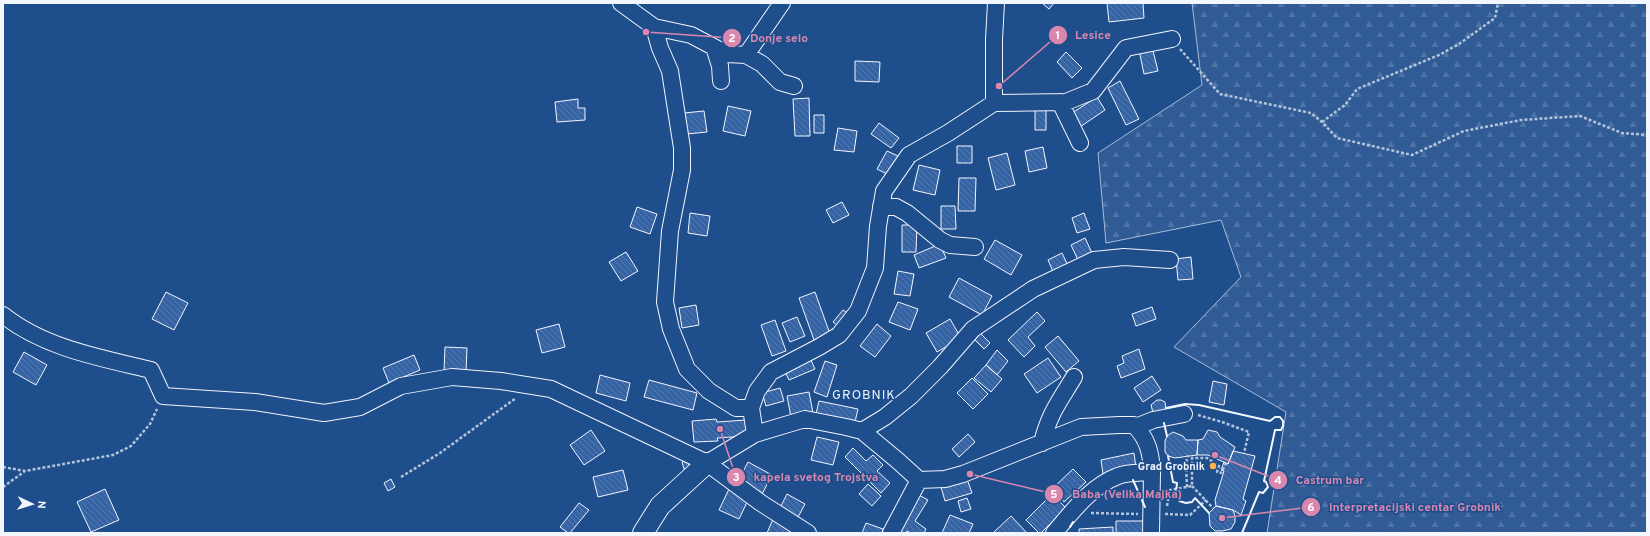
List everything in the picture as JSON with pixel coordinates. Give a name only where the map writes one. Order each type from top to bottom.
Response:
[{"type":"main road","points":[[644,533],[660,506],[707,463]]},
{"type":"street","points":[[621,3],[654,27],[691,35],[727,54],[746,55],[762,64],[780,82],[794,86]]},
{"type":"street","points":[[746,55],[782,3]]},
{"type":"street","points":[[994,103],[994,39],[996,3]]},
{"type":"street","points":[[654,27],[660,48],[670,71],[682,148],[682,170],[670,231],[665,302],[671,329],[687,369],[709,391],[736,408],[751,408]]},
{"type":"street","points":[[755,434],[751,408],[757,391],[771,372],[820,347],[839,335],[858,311],[875,268],[878,226],[884,191],[909,155],[948,133],[994,103],[1066,102],[1093,91],[1126,48],[1172,39]]},
{"type":"street","points":[[714,47],[720,66],[721,81]]},
{"type":"street","points":[[1060,102],[1080,143]]},
{"type":"street","points":[[881,206],[896,207],[907,212],[940,240],[950,245],[976,248]]},
{"type":"street","points":[[862,431],[885,417],[911,396],[940,367],[973,329],[1033,289],[1094,260],[1124,257],[1170,260]]},
{"type":"street","points":[[3,315],[18,327],[66,347],[97,357],[151,370],[163,396],[255,402],[324,412],[360,407],[401,386],[452,377],[501,381],[551,389],[707,463],[761,503],[808,533]]},
{"type":"street","points":[[1042,443],[1046,425],[1057,402],[1074,377]]},
{"type":"street","points":[[707,463],[755,434],[805,419],[862,431],[919,480],[945,479],[963,474],[1082,427],[1119,425],[1136,427],[1158,419],[1184,414]]},
{"type":"street","points":[[1136,427],[1145,441],[1151,455],[1152,472],[1159,514],[1151,533]]},
{"type":"street","points":[[1054,533],[1077,506],[1101,484],[1119,475],[1152,472]]},
{"type":"street","points":[[891,533],[919,480]]},
{"type":"path","points":[[1322,122],[1344,106],[1357,89],[1439,55],[1459,44],[1495,18],[1498,3]]},
{"type":"path","points":[[1172,39],[1220,94],[1310,113],[1322,122],[1337,138],[1412,155],[1464,131],[1522,120],[1580,116],[1622,133],[1647,135]]},
{"type":"path","points":[[401,477],[440,453],[534,386]]},
{"type":"path","points":[[3,467],[25,471],[113,455],[131,446],[150,424],[163,396]]},
{"type":"path","points":[[1184,414],[1203,416],[1249,432],[1244,453]]},
{"type":"path","points":[[1187,487],[1186,464],[1188,456]]},
{"type":"path","points":[[1213,508],[1192,486],[1192,458],[1207,458],[1220,466],[1217,472],[1221,473],[1226,463]]},
{"type":"path","points":[[3,487],[25,471]]},
{"type":"path","points":[[1159,514],[1170,490],[1192,486]]},
{"type":"path","points":[[1086,514],[1093,512],[1190,515],[1206,500]]},
{"type":"green space","points":[[1192,3],[1647,3],[1647,533],[1267,533],[1286,412],[1174,347],[1241,277],[1221,220],[1106,243],[1098,153],[1202,85]]},
{"type":"building","points":[[1042,3],[1054,3],[1049,9]]},
{"type":"building","points":[[1107,3],[1143,3],[1144,18],[1109,22]]},
{"type":"building","points":[[1152,47],[1158,71],[1144,74],[1139,50]]},
{"type":"building","points":[[1066,52],[1082,68],[1072,78],[1057,62]]},
{"type":"building","points":[[855,61],[880,62],[879,82],[855,81]]},
{"type":"building","points":[[1120,81],[1139,119],[1126,125],[1108,88]]},
{"type":"building","points":[[1097,97],[1105,110],[1077,129],[1069,115]]},
{"type":"building","points":[[809,98],[810,136],[795,136],[793,99]]},
{"type":"building","points":[[578,99],[578,108],[585,108],[585,120],[557,122],[555,102]]},
{"type":"building","points":[[728,106],[751,111],[745,136],[723,131]]},
{"type":"building","points":[[1035,107],[1046,107],[1046,130],[1035,130]]},
{"type":"building","points":[[704,111],[707,132],[687,134],[684,113]]},
{"type":"building","points":[[814,115],[824,115],[824,133],[814,133]]},
{"type":"building","points":[[879,123],[899,138],[891,148],[871,134]]},
{"type":"building","points":[[838,128],[857,131],[854,152],[834,150]]},
{"type":"building","points":[[957,146],[972,146],[972,163],[957,163]]},
{"type":"building","points":[[1043,147],[1047,168],[1029,172],[1025,151]]},
{"type":"building","points":[[887,151],[898,156],[889,175],[877,169]]},
{"type":"building","points":[[1007,153],[1015,185],[996,190],[988,158]]},
{"type":"building","points":[[919,165],[940,170],[935,195],[913,190]]},
{"type":"building","points":[[959,178],[976,178],[975,211],[958,211]]},
{"type":"building","points":[[842,202],[849,215],[833,223],[826,210]]},
{"type":"building","points":[[941,206],[955,206],[956,229],[941,229]]},
{"type":"building","points":[[637,207],[657,214],[650,234],[630,227]]},
{"type":"building","points":[[690,213],[710,216],[707,236],[688,233]]},
{"type":"building","points":[[1084,213],[1090,229],[1077,233],[1072,218]]},
{"type":"building","points":[[902,225],[917,225],[916,252],[902,252]]},
{"type":"building","points":[[1085,238],[1092,253],[1078,260],[1071,245]]},
{"type":"building","points":[[995,240],[1022,255],[1011,275],[984,259]]},
{"type":"building","points":[[940,244],[946,258],[919,268],[914,255]]},
{"type":"building","points":[[626,252],[638,271],[621,281],[609,262]]},
{"type":"building","points":[[1062,253],[1070,270],[1055,276],[1048,260]]},
{"type":"building","points":[[1191,257],[1193,279],[1178,280],[1176,259]]},
{"type":"building","points":[[898,271],[914,274],[910,296],[894,294]]},
{"type":"building","points":[[959,278],[992,296],[982,315],[949,297]]},
{"type":"building","points":[[166,292],[188,303],[174,330],[152,319]]},
{"type":"building","points":[[815,292],[830,334],[814,340],[799,298]]},
{"type":"building","points":[[898,302],[918,309],[910,330],[889,322]]},
{"type":"building","points":[[696,305],[699,325],[682,328],[679,308]]},
{"type":"building","points":[[1152,307],[1156,319],[1136,326],[1132,314]]},
{"type":"building","points":[[843,310],[850,315],[841,328],[833,322]]},
{"type":"building","points":[[1037,312],[1045,321],[1028,337],[1035,346],[1024,357],[1008,340]]},
{"type":"building","points":[[797,317],[805,336],[790,342],[782,323]]},
{"type":"building","points":[[950,319],[961,338],[937,352],[926,333]]},
{"type":"building","points":[[775,320],[786,351],[772,356],[761,325]]},
{"type":"building","points":[[559,324],[565,347],[542,353],[536,330]]},
{"type":"building","points":[[877,324],[891,336],[875,357],[860,346]]},
{"type":"building","points":[[979,332],[990,343],[984,349],[973,338]]},
{"type":"building","points":[[1058,336],[1079,361],[1066,372],[1045,347]]},
{"type":"building","points":[[445,347],[467,348],[466,373],[444,372]]},
{"type":"building","points":[[1139,349],[1145,369],[1121,378],[1117,366],[1124,363],[1122,356]]},
{"type":"building","points":[[997,350],[1008,361],[997,375],[986,365]]},
{"type":"building","points":[[24,352],[47,365],[36,385],[13,372]]},
{"type":"building","points":[[414,355],[420,370],[389,383],[383,368]]},
{"type":"building","points":[[810,358],[815,369],[789,380],[784,369]]},
{"type":"building","points":[[1048,358],[1061,377],[1037,393],[1024,374]]},
{"type":"building","points":[[825,361],[837,365],[827,397],[814,392]]},
{"type":"building","points":[[986,365],[1002,379],[991,392],[974,378]]},
{"type":"building","points":[[600,375],[630,383],[626,401],[596,393]]},
{"type":"building","points":[[1152,376],[1161,390],[1143,402],[1134,388]]},
{"type":"building","points":[[972,378],[988,394],[973,409],[957,393]]},
{"type":"building","points":[[649,380],[697,393],[693,410],[644,397]]},
{"type":"building","points":[[1213,381],[1227,384],[1224,405],[1209,402]]},
{"type":"building","points":[[780,388],[784,401],[766,406],[762,393]]},
{"type":"building","points":[[809,392],[813,413],[791,417],[787,396]]},
{"type":"building","points":[[1157,400],[1165,402],[1166,410],[1153,413],[1151,405]]},
{"type":"building","points":[[819,401],[858,409],[855,422],[816,414]]},
{"type":"building","points":[[716,419],[717,422],[746,420],[747,436],[717,438],[718,441],[694,442],[692,421]]},
{"type":"building","points":[[591,430],[605,451],[584,465],[570,445]]},
{"type":"building","points":[[1208,430],[1217,432],[1220,437],[1235,447],[1228,464],[1208,455],[1197,455],[1198,440],[1203,439]]},
{"type":"building","points":[[1173,432],[1183,436],[1186,440],[1198,440],[1197,455],[1175,458],[1168,456],[1165,452],[1165,441],[1167,436]]},
{"type":"building","points":[[968,434],[975,442],[959,457],[952,449]]},
{"type":"building","points":[[817,437],[839,442],[833,465],[811,460]]},
{"type":"building","points":[[853,448],[866,461],[873,455],[883,465],[877,471],[890,483],[881,493],[845,457]]},
{"type":"building","points":[[1233,451],[1255,456],[1243,499],[1246,501],[1241,515],[1233,510],[1216,506],[1215,500],[1224,471],[1221,470],[1224,462],[1228,464]]},
{"type":"building","points":[[1134,453],[1136,468],[1103,474],[1101,460]]},
{"type":"building","points":[[687,460],[690,467],[684,469],[682,462]]},
{"type":"building","points":[[748,462],[772,475],[761,496],[737,483]]},
{"type":"building","points":[[1073,469],[1086,482],[1064,502],[1052,489]]},
{"type":"building","points":[[623,470],[628,490],[598,497],[593,477]]},
{"type":"building","points":[[391,479],[395,487],[388,491],[384,483]]},
{"type":"building","points":[[967,479],[972,493],[945,501],[941,487]]},
{"type":"building","points":[[868,484],[881,496],[872,506],[859,494]]},
{"type":"building","points":[[105,489],[119,520],[91,532],[77,502]]},
{"type":"building","points":[[729,489],[749,498],[739,519],[719,510]]},
{"type":"building","points":[[787,494],[805,504],[797,519],[779,510]]},
{"type":"building","points":[[917,494],[928,500],[915,521],[926,529],[924,533],[910,533],[907,531],[906,533],[901,533],[895,529]]},
{"type":"building","points":[[1052,494],[1066,508],[1041,533],[1039,533],[1026,520]]},
{"type":"building","points":[[967,498],[971,509],[961,512],[958,501]]},
{"type":"building","points":[[579,503],[589,510],[570,533],[568,533],[560,527]]},
{"type":"building","points":[[1216,506],[1233,510],[1235,522],[1231,529],[1215,531],[1210,526],[1209,513]]},
{"type":"building","points":[[950,515],[973,524],[969,533],[942,533]]},
{"type":"building","points":[[1011,516],[1027,533],[993,533]]},
{"type":"building","points":[[773,519],[794,529],[793,533],[767,533]]},
{"type":"building","points":[[1116,521],[1144,521],[1144,533],[1116,533]]},
{"type":"building","points":[[866,523],[883,529],[882,533],[862,533]]},
{"type":"building","points":[[1113,527],[1113,533],[1079,533],[1079,529]]},
{"type":"wall","points":[[1166,408],[1185,404],[1199,405],[1270,421],[1275,417],[1280,417],[1283,421],[1281,430],[1275,430],[1264,481],[1268,487],[1263,493],[1259,492],[1242,533]]},
{"type":"wall","points":[[1164,423],[1167,436]]},
{"type":"wall","points":[[1168,456],[1173,482],[1177,483],[1176,492],[1179,501],[1186,503],[1192,502],[1195,498],[1209,513]]},
{"type":"wall","points":[[1133,480],[1145,507]]},
{"type":"wall","points":[[1070,527],[1073,522]]},
{"type":"place","name":"Donje selo","points":[[646,32]]},
{"type":"place","name":"Lesice","points":[[999,86]]},
{"type":"place","name":"kapela svetog Trojstva","points":[[720,429]]},
{"type":"place","name":"Castrum bar","points":[[1215,455]]},
{"type":"place","name":"Grad Grobnik","points":[[1213,466]]},
{"type":"place","name":"Baba (Velika Majka)","points":[[970,474]]},
{"type":"place","name":"Interpretacijski centar Grobnik","points":[[1222,518]]},
{"type":"district","name":"GROBNIK","points":[[864,394]]}]
